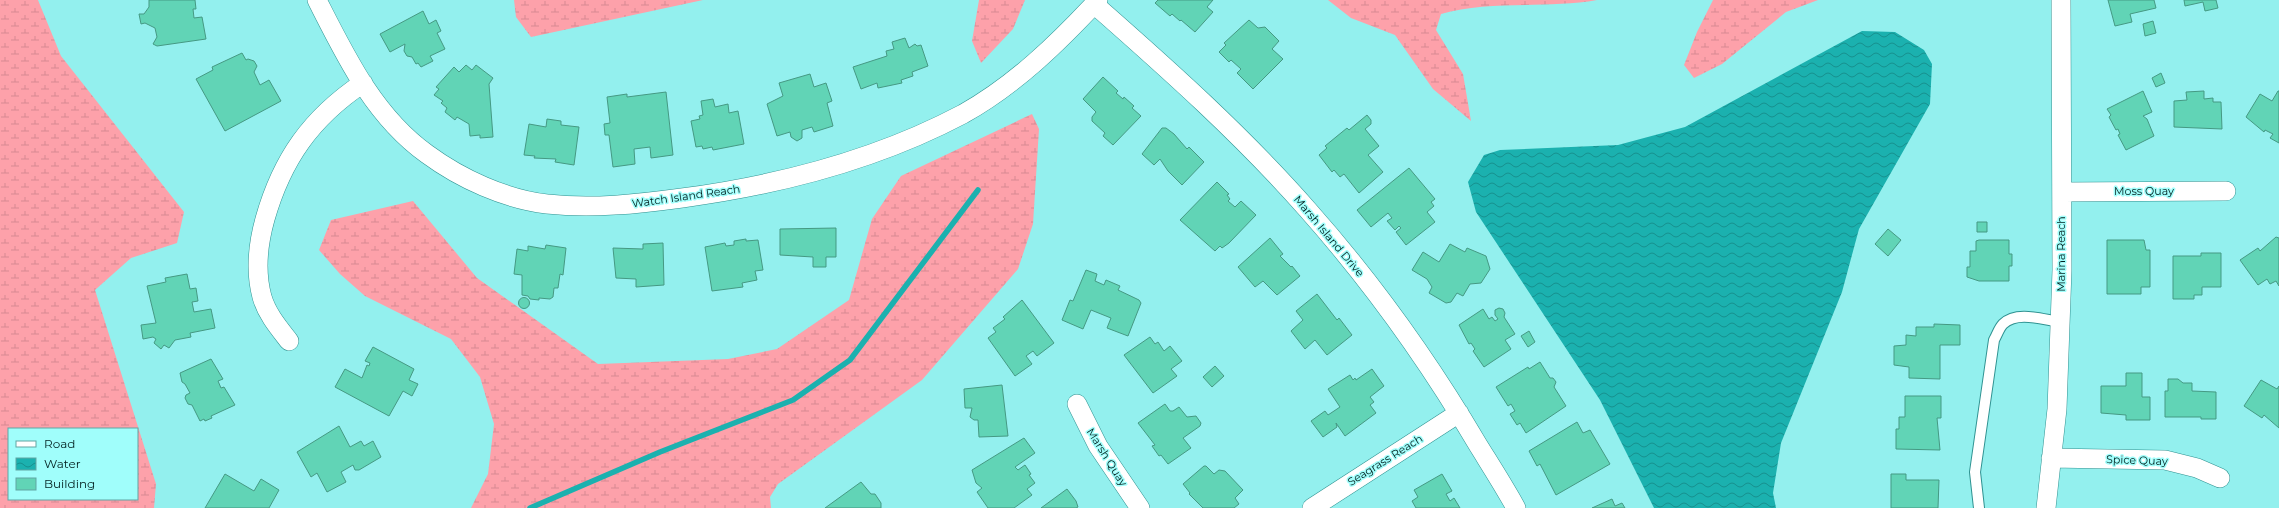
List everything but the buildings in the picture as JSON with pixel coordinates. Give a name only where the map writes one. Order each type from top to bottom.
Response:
[{"type":"street","name":"Watch Island Reach","points":[[317,0],[362,83],[386,116],[426,154],[451,169],[491,189],[517,197],[558,205],[615,205],[722,193],[794,177],[844,163],[913,138],[963,113],[1028,69],[1060,41],[1096,2]]},
{"type":"street","name":"Marina Reach","points":[[2046,508],[2057,409],[2060,322],[2062,192],[2061,0]]},
{"type":"street","name":"Marsh Island Drive","points":[[1096,2],[1248,145],[1308,209],[1403,330],[1459,413],[1516,508]]},
{"type":"street","points":[[289,341],[273,322],[262,298],[258,280],[258,256],[262,232],[273,190],[282,170],[302,139],[338,100],[362,83]]},
{"type":"street","name":"Moss Quay","points":[[2062,192],[2226,191]]},
{"type":"street","name":"Marsh Quay","points":[[1077,404],[1098,446],[1140,508]]},
{"type":"street","name":"Seagrass Reach","points":[[1312,508],[1459,413]]},
{"type":"street","name":"Spice Quay","points":[[2051,458],[2165,460],[2197,468],[2220,478]]},
{"type":"lane","points":[[1979,508],[1975,472],[1994,340],[2003,324],[2020,316],[2060,322]]},
{"type":"green space","points":[[0,0],[38,0],[61,56],[184,212],[177,243],[131,258],[95,290],[156,484],[154,508],[0,508]]},
{"type":"green space","points":[[514,0],[703,0],[531,37],[516,17]]},
{"type":"green space","points":[[979,0],[1025,0],[1013,29],[981,63],[972,41]]},
{"type":"green space","points":[[1328,0],[1597,0],[1578,3],[1478,7],[1441,14],[1436,30],[1463,74],[1471,121],[1433,89],[1395,35],[1351,18]]},
{"type":"green space","points":[[1713,0],[1818,0],[1786,12],[1722,64],[1694,78],[1684,65],[1697,32]]},
{"type":"green space","points":[[1032,114],[1039,129],[1033,224],[1018,269],[922,380],[778,484],[770,497],[771,508],[471,508],[488,474],[494,424],[480,377],[451,339],[365,296],[340,274],[319,250],[331,220],[413,201],[477,278],[598,364],[728,359],[777,349],[849,300],[872,219],[901,176]]},
{"type":"water","points":[[1862,31],[1895,32],[1924,50],[1932,64],[1930,104],[1859,229],[1842,292],[1781,443],[1773,493],[1776,508],[1654,508],[1600,400],[1476,212],[1468,182],[1484,155],[1500,150],[1618,145],[1685,127]]},
{"type":"waterway","points":[[530,508],[660,452],[793,400],[850,360],[978,190]]}]
